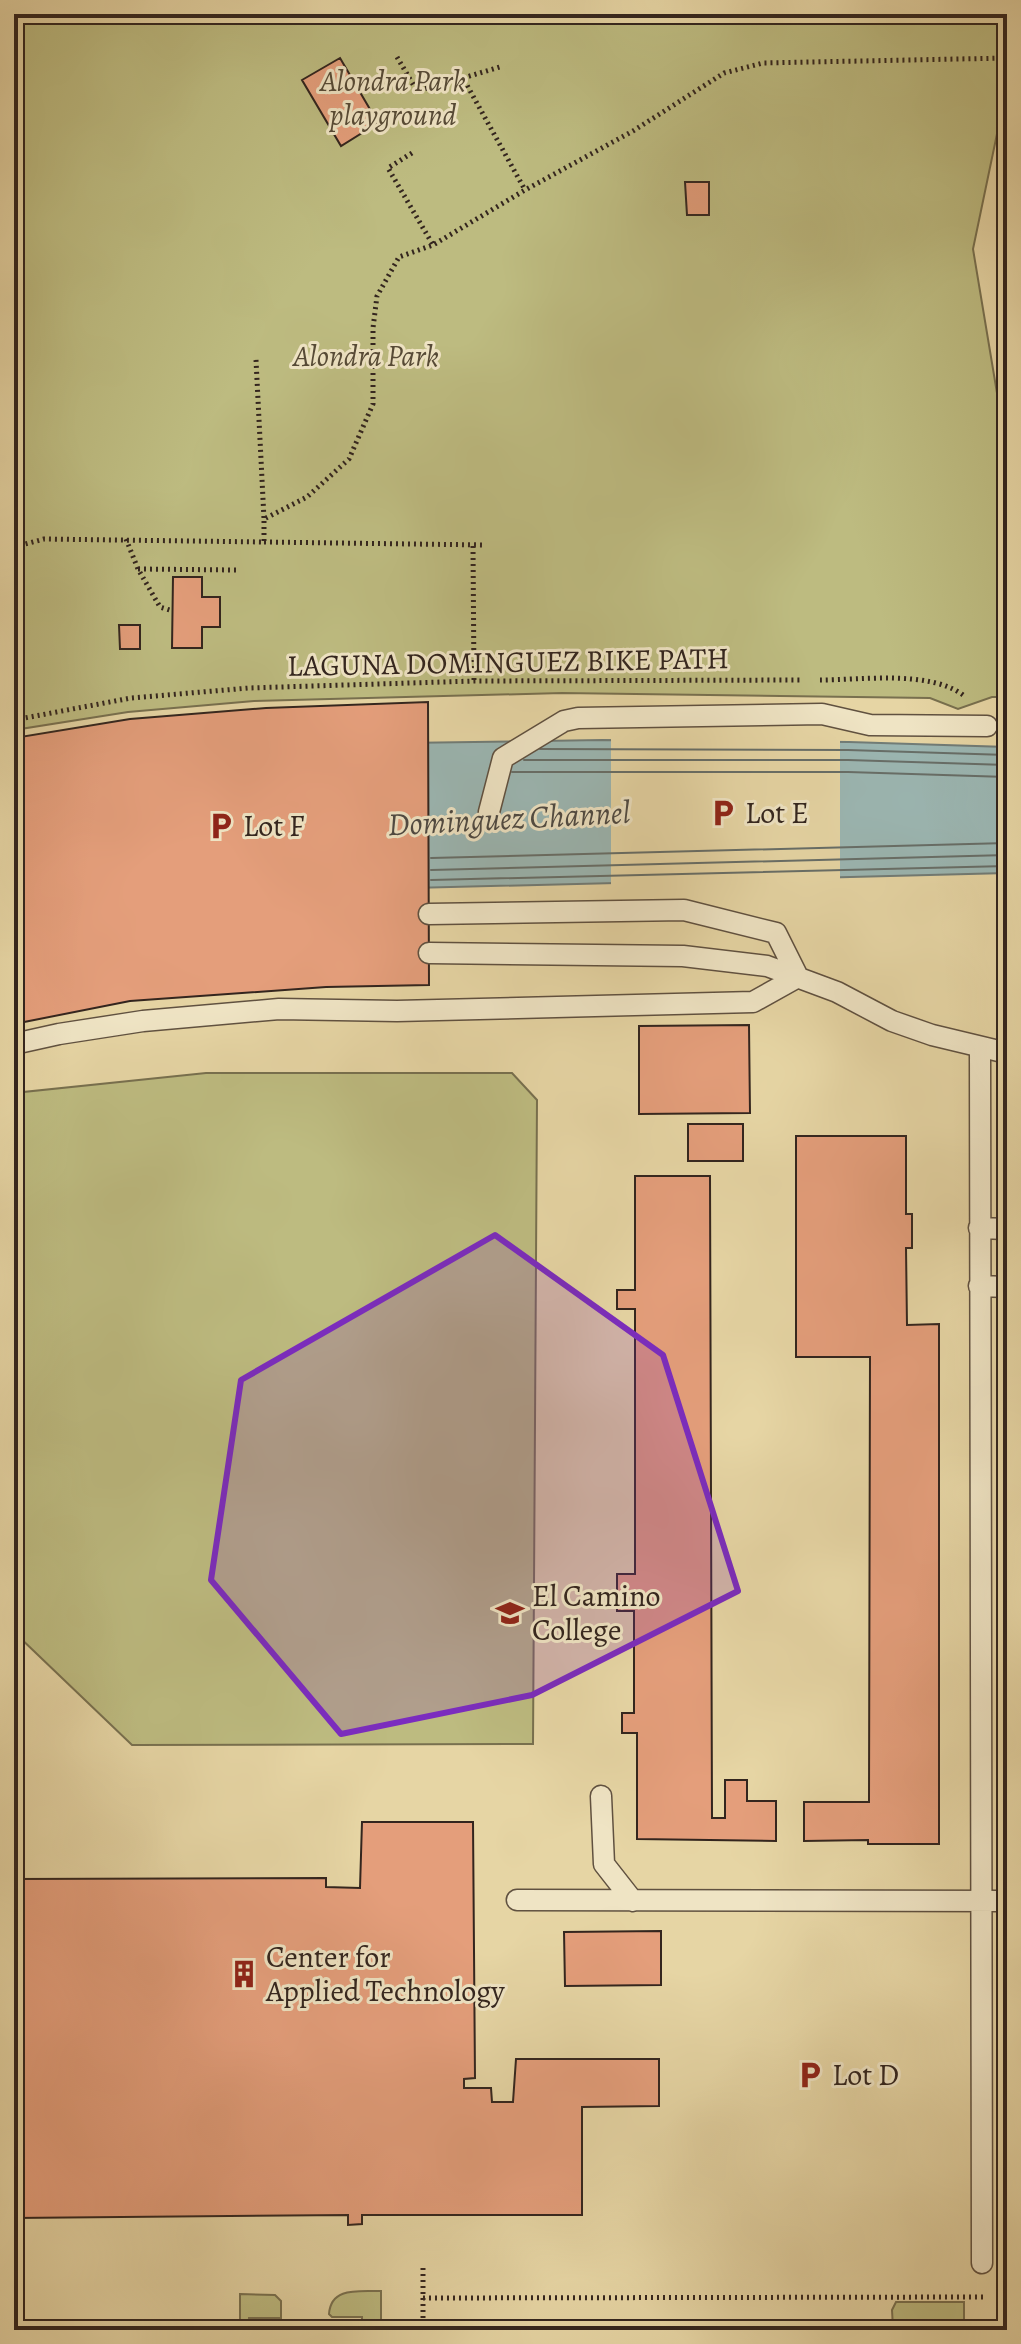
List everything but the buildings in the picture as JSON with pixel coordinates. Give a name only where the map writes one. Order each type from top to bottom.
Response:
[{"type":"lane","points":[[489,812],[503,758],[564,721],[578,718],[822,714],[870,725],[987,726]]},
{"type":"lane","points":[[429,914],[684,910],[776,933],[798,977]]},
{"type":"lane","points":[[429,953],[683,956],[767,966],[837,992],[892,1021],[932,1035],[1007,1053]]},
{"type":"lane","points":[[14,1044],[143,1021],[279,1009],[413,1010],[753,1002],[798,977]]},
{"type":"lane","points":[[980,1048],[982,2263]]},
{"type":"lane","points":[[979,1228],[1007,1229]]},
{"type":"lane","points":[[979,1286],[1007,1287]]},
{"type":"lane","points":[[601,1796],[604,1864],[633,1901]]},
{"type":"lane","points":[[517,1900],[1007,1901]]},
{"type":"path","points":[[397,57],[417,91],[503,66]]},
{"type":"path","points":[[264,519],[307,497],[349,459],[373,404],[373,328],[377,296],[399,257],[433,245],[633,131],[724,73],[763,63],[1007,58]]},
{"type":"path","points":[[463,78],[525,190]]},
{"type":"path","points":[[412,153],[388,168],[433,245]]},
{"type":"path","points":[[256,360],[264,542]]},
{"type":"path","points":[[14,547],[44,539],[486,545]]},
{"type":"path","points":[[126,539],[138,569],[160,607],[173,611]]},
{"type":"path","points":[[473,546],[474,681]]},
{"type":"path","points":[[138,569],[236,570]]},
{"type":"path","name":"LAGUNA DOMINGUEZ BIKE PATH","points":[[14,720],[131,698],[249,688],[474,681],[802,680]]},
{"type":"path","points":[[818,680],[928,680],[951,687],[966,698],[987,726]]},
{"type":"path","points":[[423,2264],[423,2330]]},
{"type":"path","points":[[423,2298],[983,2297]]},
{"type":"highlighted area","points":[[495,1235],[663,1355],[738,1591],[532,1695],[341,1734],[211,1580],[241,1380]]},
{"type":"green space","name":"Alondra Park","points":[[14,14],[1007,14],[1007,86],[973,249],[1007,453],[1007,697],[992,697],[958,709],[930,698],[562,693],[254,701],[128,712],[14,730]]},
{"type":"green space","points":[[206,1073],[512,1073],[537,1100],[533,1744],[132,1745],[14,1632],[14,1093]]},
{"type":"green space","points":[[356,2291],[381,2291],[381,2330],[362,2330],[362,2317],[332,2317],[329,2314],[331,2305],[341,2295]]},
{"type":"green space","points":[[240,2294],[275,2295],[281,2301],[281,2318],[249,2318],[248,2330],[240,2330]]},
{"type":"green space","points":[[896,2302],[964,2302],[964,2330],[893,2328],[892,2310]]},
{"type":"water","name":"Dominguez Channel","points":[[602,740],[1007,747],[1007,873],[219,893],[402,743]]},
{"type":"pier","name":"Lot E","points":[[611,736],[840,738],[840,881],[611,888]]},
{"type":"place","name":"Lot E","points":[[723,813]]},
{"type":"place","name":"Lot F","points":[[221,826]]},
{"type":"place","name":"El Camino College","points":[[510,1613]]},
{"type":"place","name":"Center for Applied Technology","points":[[244,1974]]},
{"type":"place","name":"Lot D","points":[[810,2075]]},
{"type":"park label","name":"Alondra Park playground","points":[[393,98]]}]
